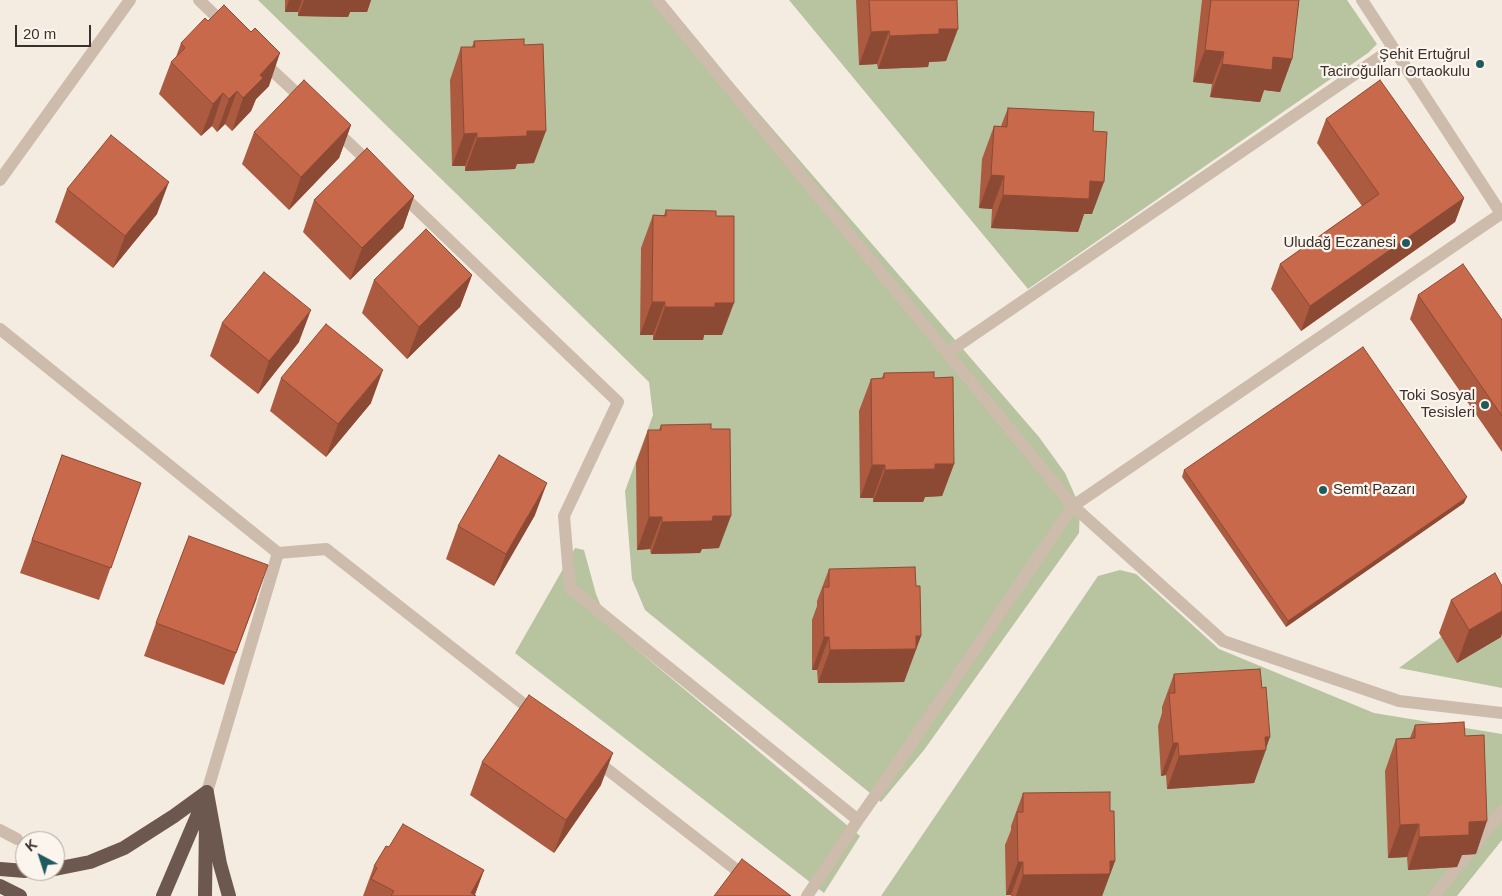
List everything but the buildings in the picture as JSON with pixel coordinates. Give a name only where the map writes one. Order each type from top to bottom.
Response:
[{"type":"highway","points":[[65,867],[90,862],[124,848],[207,792]]},
{"type":"highway","points":[[163,896],[207,792]]},
{"type":"highway","points":[[205,896],[207,792]]},
{"type":"highway","points":[[207,792],[220,864],[229,896]]},
{"type":"highway","points":[[0,869],[15,870]]},
{"type":"highway","points":[[0,886],[20,896]]},
{"type":"street","points":[[0,180],[130,0]]},
{"type":"street","points":[[199,0],[235,34]]},
{"type":"street","points":[[657,0],[1073,506],[1223,641],[1400,701],[1502,713]]},
{"type":"street","points":[[808,896],[1073,506],[1502,214],[1362,0]]},
{"type":"street","points":[[249,48],[313,109]]},
{"type":"street","points":[[947,353],[1393,48]]},
{"type":"street","points":[[327,122],[618,402],[564,516],[570,588],[858,820]]},
{"type":"street","points":[[0,329],[278,553],[326,548],[544,719]]},
{"type":"street","points":[[207,792],[278,553]]},
{"type":"street","points":[[583,750],[770,896]]},
{"type":"street","points":[[1434,896],[1502,811]]},
{"type":"street","points":[[0,830],[15,838]]},
{"type":"green space","points":[[258,0],[661,0],[1039,437],[1065,473],[1080,507],[1079,533],[924,750],[881,802],[645,610],[632,579],[625,491],[653,415],[649,382]]},
{"type":"green space","points":[[789,0],[1347,0],[1377,44],[1368,53],[1028,289]]},
{"type":"green space","points":[[575,548],[584,550],[596,594],[606,618],[623,638],[860,836],[824,893],[515,653]]},
{"type":"green space","points":[[1120,570],[1136,574],[1219,649],[1374,713],[1502,734],[1502,840],[1457,896],[881,896],[1098,576]]},
{"type":"green space","points":[[1502,592],[1502,688],[1399,668]]},
{"type":"place","name":"Şehit Ertuğrul Taciroğulları Ortaokulu","points":[[1480,64]]},
{"type":"place","name":"Uludağ Eczanesi","points":[[1406,243]]},
{"type":"place","name":"Toki Sosyal Tesisleri","points":[[1485,405]]},
{"type":"place","name":"Semt Pazarı","points":[[1323,490]]}]
